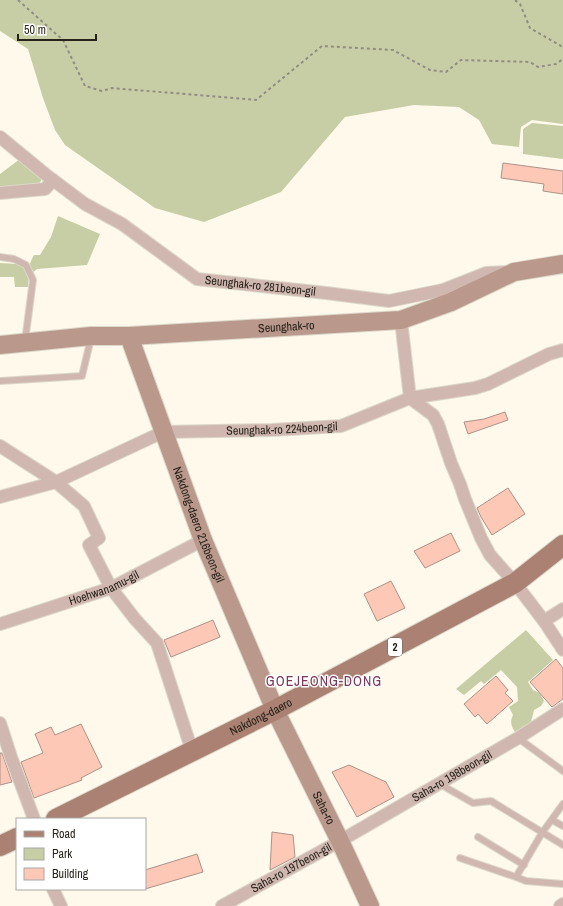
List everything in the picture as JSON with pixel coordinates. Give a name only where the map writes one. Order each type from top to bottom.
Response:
[{"type":"main road","name":"Nakdong-daero","points":[[58,818],[276,710],[515,583],[563,545]]},
{"type":"main road","points":[[0,846],[16,838]]},
{"type":"street","name":"Seunghak-ro 281beon-gil","points":[[0,137],[85,204],[122,224],[197,279],[326,292],[389,302],[443,290],[486,273],[514,272]]},
{"type":"street","points":[[0,193],[44,189],[53,180]]},
{"type":"street","name":"Seunghak-ro","points":[[0,345],[91,336],[129,336],[401,320],[451,302],[514,272],[563,264]]},
{"type":"street","points":[[401,320],[410,398],[433,416],[438,424],[451,463],[490,555],[515,583],[544,621],[563,650]]},
{"type":"street","name":"Nakdong-daero 216beon-gil","points":[[129,336],[203,540],[276,710]]},
{"type":"street","name":"Seunghak-ro 224beon-gil","points":[[0,497],[56,482],[163,432],[272,430],[341,426],[410,398],[475,388],[488,384],[549,354],[563,350]]},
{"type":"street","points":[[0,446],[56,482],[84,506],[99,538],[89,545],[111,588],[135,619],[157,643],[192,751]]},
{"type":"street","name":"Hoehwanamu-gil","points":[[0,624],[111,588],[203,540]]},
{"type":"street","points":[[544,621],[563,609]]},
{"type":"street","name":"Saha-ro 198beon-gil","points":[[340,841],[518,738],[563,709]]},
{"type":"street","name":"Saha-ro","points":[[276,710],[370,906]]},
{"type":"street","points":[[0,723],[3,744],[34,818]]},
{"type":"street","name":"Saha-ro 197beon-gil","points":[[222,906],[340,841]]},
{"type":"street","points":[[53,890],[61,906]]},
{"type":"lane","points":[[0,258],[14,259],[26,265],[33,280],[24,343]]},
{"type":"lane","points":[[0,381],[82,376],[91,336]]},
{"type":"lane","points":[[518,738],[563,771]]},
{"type":"lane","points":[[438,783],[473,803],[490,801],[563,844]]},
{"type":"lane","points":[[516,877],[542,833],[563,804]]},
{"type":"lane","points":[[552,820],[563,826]]},
{"type":"lane","points":[[478,837],[524,865]]},
{"type":"lane","points":[[460,858],[526,881],[563,884]]},
{"type":"path","points":[[18,0],[63,40],[85,86],[102,91],[112,88],[256,100],[322,46],[393,50],[430,70],[446,72],[461,60],[530,62],[538,66],[556,64],[563,59]]},
{"type":"path","points":[[515,0],[520,4],[530,28],[563,47]]},
{"type":"green space","points":[[0,0],[563,0],[563,124],[532,120],[521,127],[519,147],[492,144],[479,120],[459,107],[414,105],[345,117],[281,192],[204,222],[155,208],[65,145],[55,130],[43,98],[28,49],[0,31]]},
{"type":"green space","points":[[532,123],[563,126],[563,159],[523,154],[523,129]]},
{"type":"green space","points":[[20,159],[43,177],[39,184],[31,186],[0,187],[0,174]]},
{"type":"green space","points":[[58,216],[100,234],[87,265],[37,269],[30,275],[29,267],[31,260],[34,255],[40,255],[51,237]]},
{"type":"green space","points":[[0,263],[26,266],[29,272],[28,287],[15,287],[14,277],[0,277]]},
{"type":"green space","points":[[526,630],[553,660],[528,682],[533,690],[540,693],[544,701],[541,706],[534,710],[531,722],[517,735],[512,725],[511,721],[513,715],[509,707],[518,701],[517,687],[501,670],[484,684],[481,681],[464,695],[456,689]]},
{"type":"building","points":[[503,163],[563,171],[563,194],[543,191],[544,184],[501,178]]},
{"type":"building","points":[[505,412],[508,420],[468,434],[464,422],[484,419]]},
{"type":"building","points":[[508,488],[525,514],[492,535],[477,508]]},
{"type":"building","points":[[451,533],[460,551],[425,568],[414,551]]},
{"type":"building","points":[[391,581],[405,608],[377,621],[364,594]]},
{"type":"building","points":[[213,620],[220,637],[171,657],[164,640]]},
{"type":"building","points":[[556,659],[563,668],[563,699],[552,707],[530,682]]},
{"type":"building","points":[[496,676],[508,690],[505,693],[513,701],[487,724],[478,714],[475,717],[464,704]]},
{"type":"building","points":[[81,724],[102,767],[81,778],[82,780],[34,798],[21,762],[43,753],[35,734],[51,727],[55,735]]},
{"type":"building","points":[[0,753],[2,753],[12,782],[0,785]]},
{"type":"building","points":[[349,765],[386,782],[394,797],[357,817],[332,772]]},
{"type":"building","points":[[272,832],[293,835],[295,857],[270,870]]},
{"type":"building","points":[[197,854],[203,872],[146,889],[146,870]]},
{"type":"district","name":"GOEJEONG-DONG","points":[[324,681]]}]
